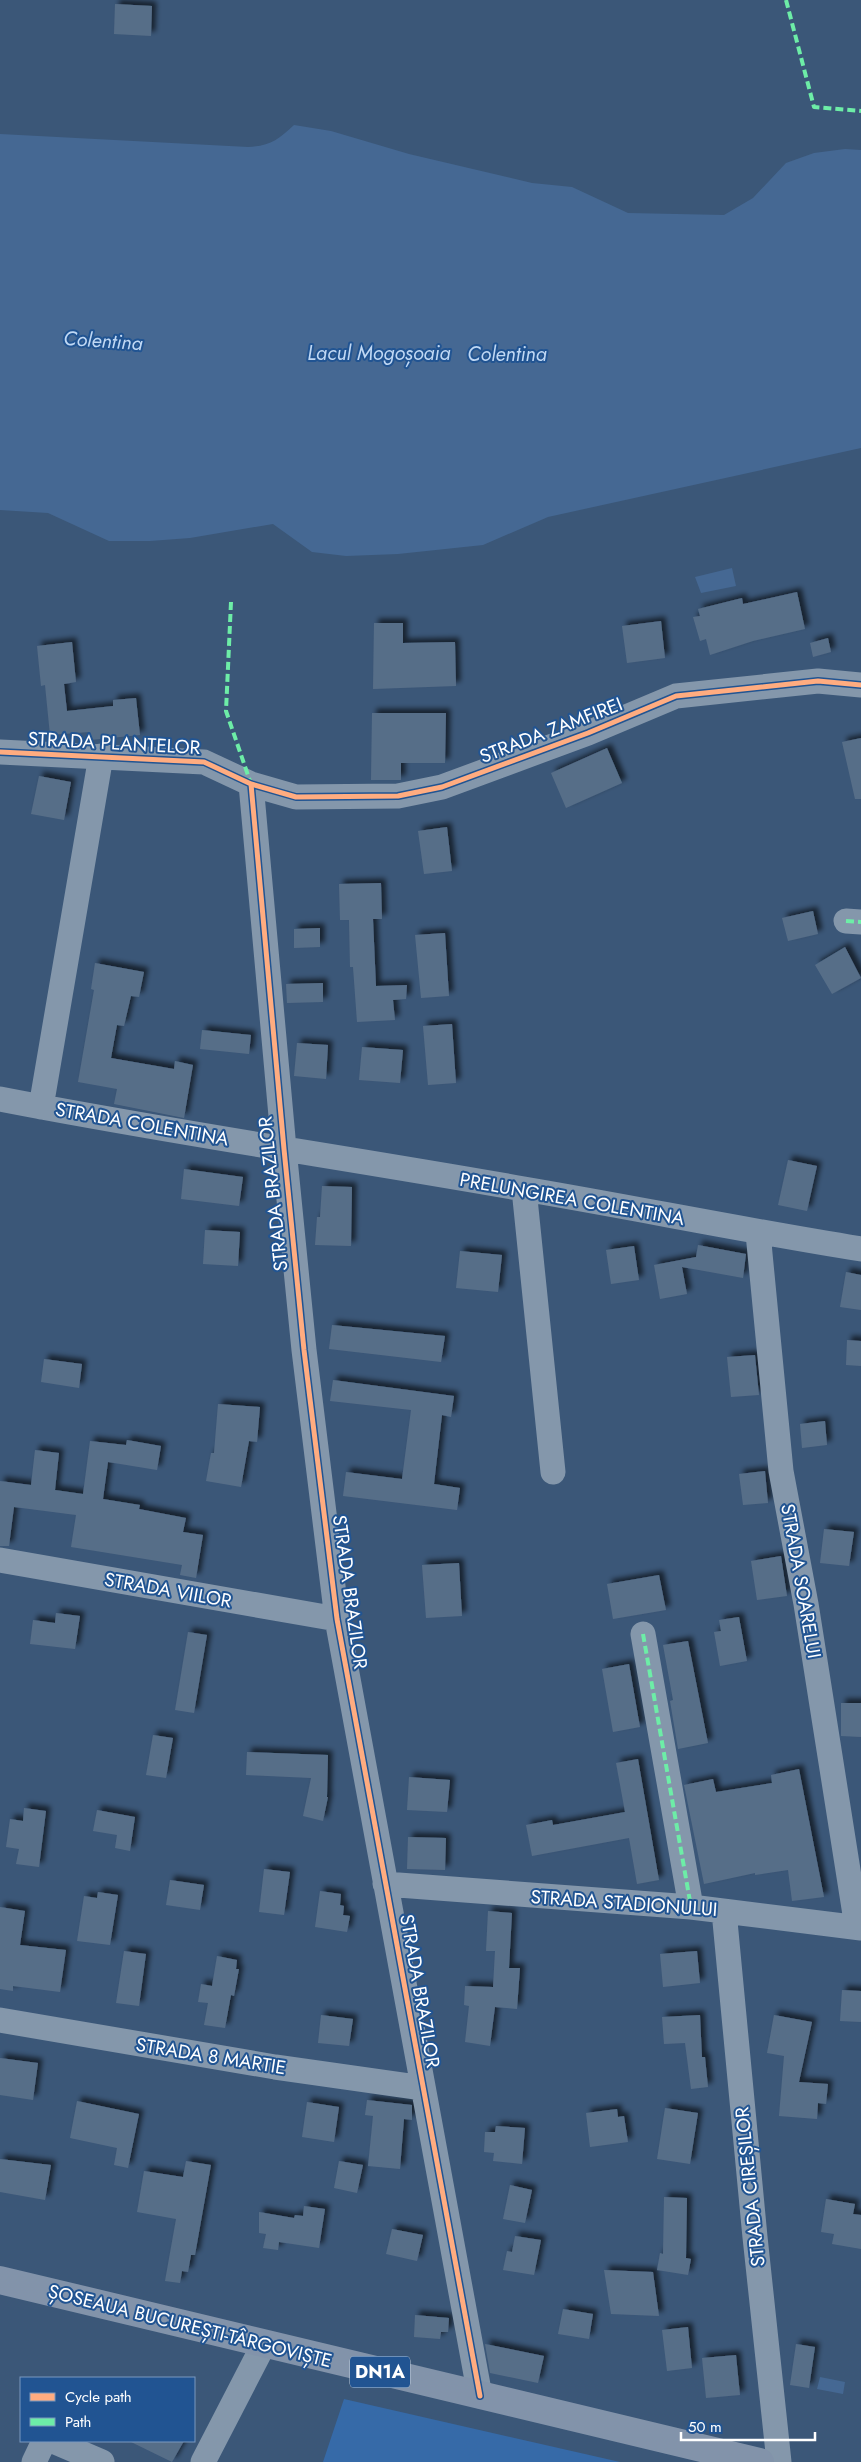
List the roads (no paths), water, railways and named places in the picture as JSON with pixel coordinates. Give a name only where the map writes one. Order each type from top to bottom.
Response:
[{"type":"main road","name":"ȘOSEAUA BUCUREȘTI-TÂRGOVIȘTE","points":[[0,2280],[760,2462]]},
{"type":"street","name":"STRADA ZAMFIREI","points":[[251,784],[296,797],[398,796],[442,787],[588,734],[676,696],[818,681],[861,685]]},
{"type":"street","name":"STRADA PLANTELOR","points":[[0,752],[204,762],[251,784]]},
{"type":"street","points":[[41,1107],[101,756]]},
{"type":"street","name":"STRADA BRAZILOR","points":[[251,784],[304,1350],[336,1619],[480,2396]]},
{"type":"street","name":"STRADA COLENTINA","points":[[0,1099],[284,1149]]},
{"type":"street","name":"PRELUNGIREA COLENTINA","points":[[284,1149],[524,1189],[758,1233],[861,1249]]},
{"type":"street","points":[[524,1189],[535,1316],[553,1472]]},
{"type":"street","name":"STRADA SOARELUI","points":[[758,1233],[781,1471],[806,1604],[859,1928]]},
{"type":"street","name":"STRADA VIILOR","points":[[0,1560],[336,1619]]},
{"type":"street","points":[[643,1634],[691,1907]]},
{"type":"street","name":"STRADA STADIONULUI","points":[[386,1884],[691,1907],[859,1928]]},
{"type":"street","name":"STRADA CIREȘILOR","points":[[724,1911],[753,2217],[779,2462]]},
{"type":"street","name":"STRADA 8 MARTIE","points":[[0,2020],[274,2067],[423,2088]]},
{"type":"street","points":[[204,2462],[264,2344]]},
{"type":"street","points":[[34,2462],[44,2442]]},
{"type":"street","points":[[55,2442],[102,2462]]},
{"type":"water","name":"Lacul Mogoșoaia","points":[[294,125],[331,131],[409,154],[532,183],[572,187],[628,213],[724,215],[753,198],[786,163],[814,153],[845,149],[861,150],[861,448],[548,517],[483,545],[398,554],[346,556],[312,552],[273,524],[190,538],[150,541],[109,541],[48,513],[0,510],[0,134],[248,147],[268,144],[283,135]]},
{"type":"water","points":[[732,568],[736,586],[701,593],[695,577]]},
{"type":"water","points":[[820,2377],[845,2382],[843,2394],[817,2389]]},
{"type":"water label","name":"Colentina","points":[[103,341]]},
{"type":"water label","name":"Colentina","points":[[507,354]]}]
